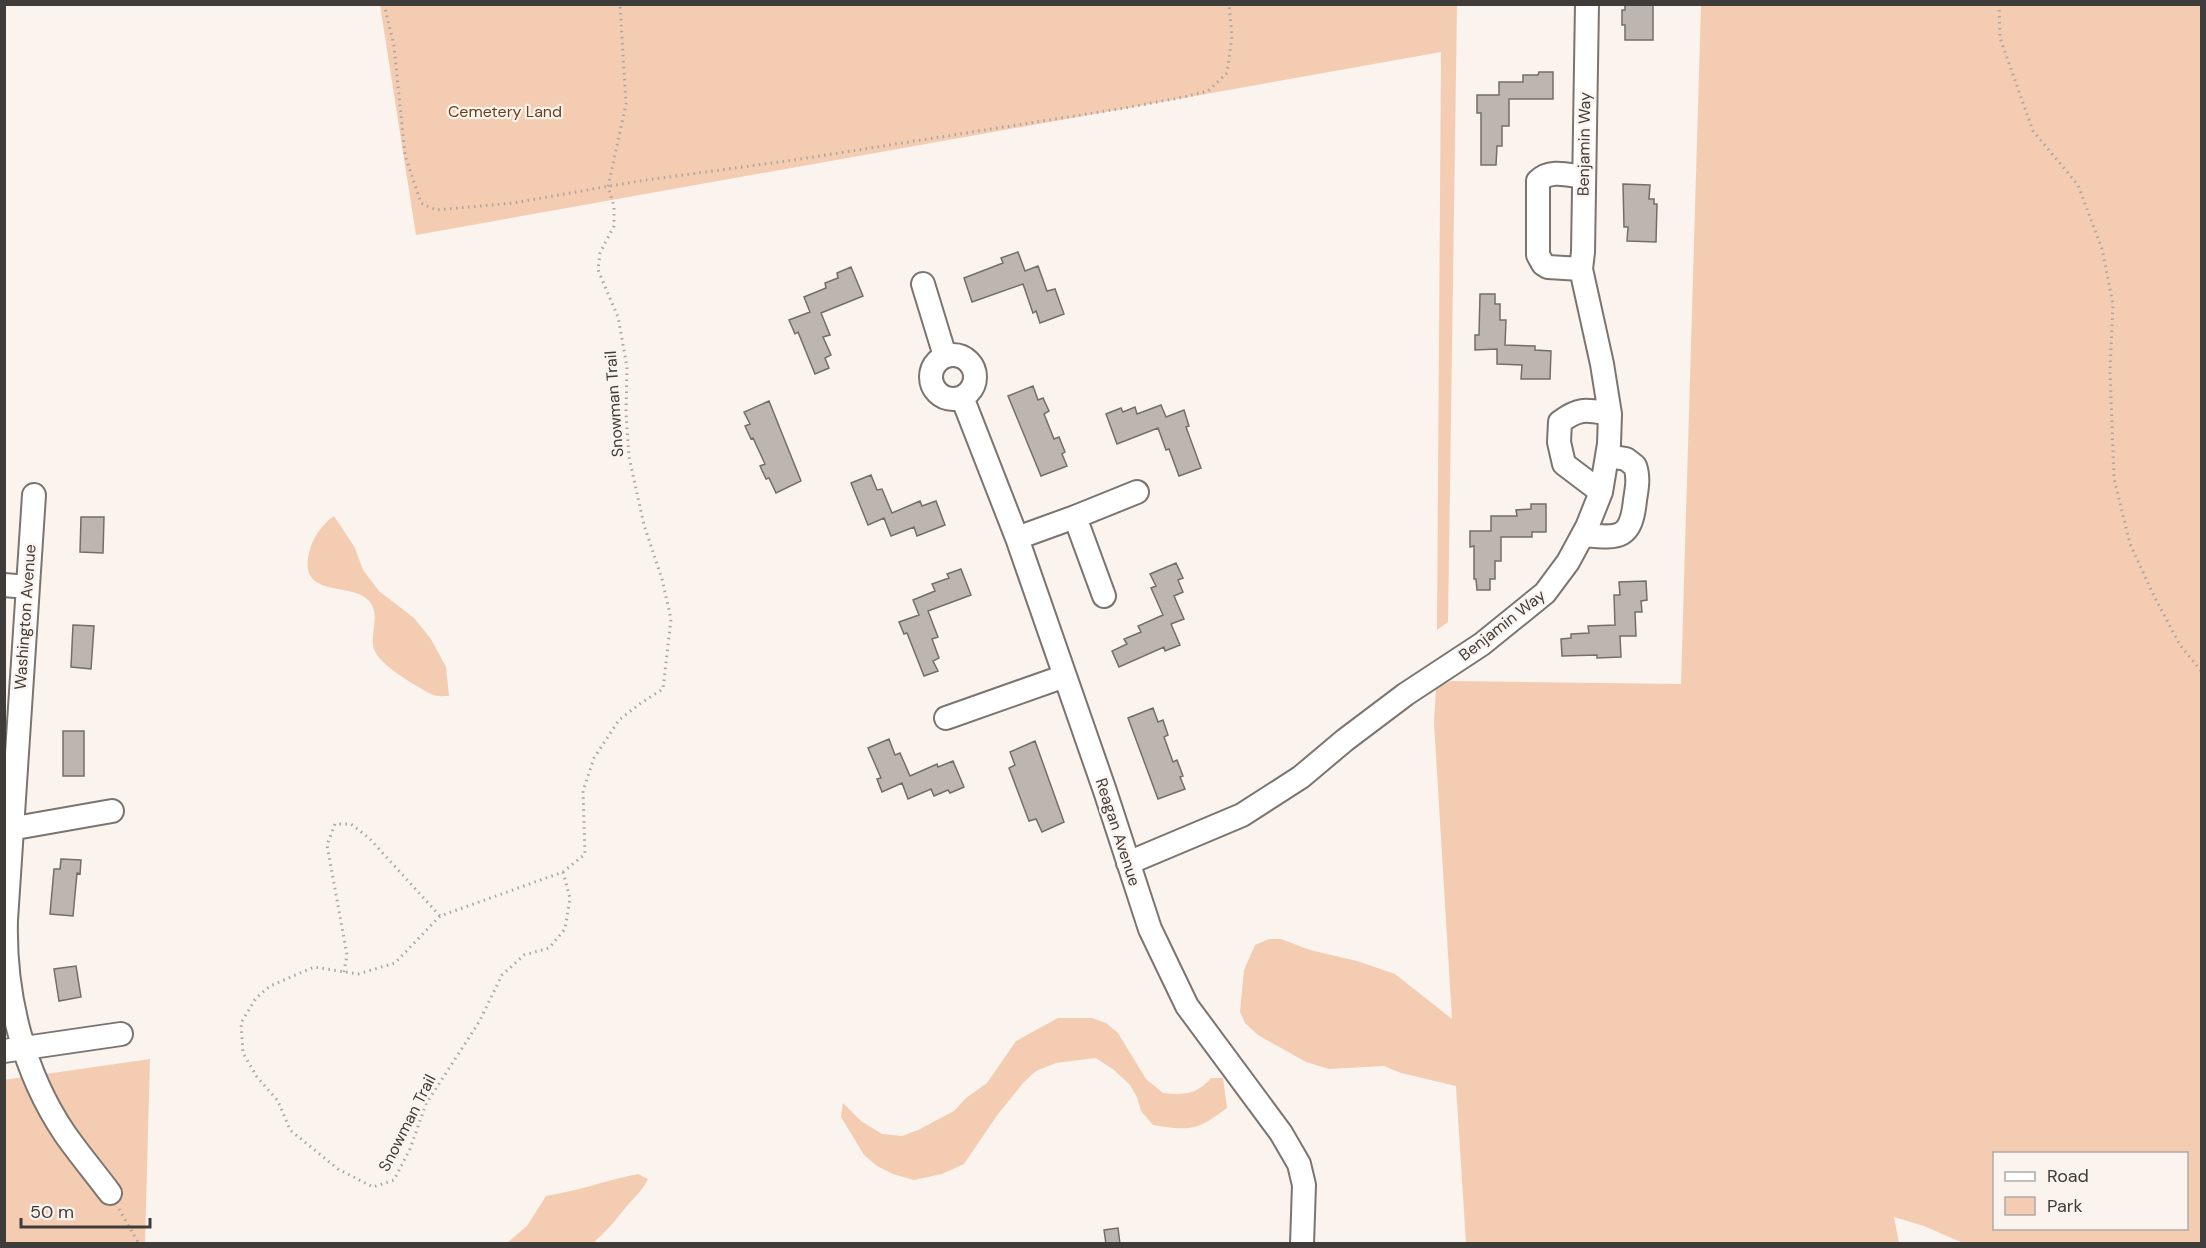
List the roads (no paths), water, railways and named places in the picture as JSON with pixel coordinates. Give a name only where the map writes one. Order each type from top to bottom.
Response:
[{"type":"street","name":"Benjamin Way","points":[[1128,863],[1242,815],[1301,777],[1362,726],[1482,644],[1545,593],[1568,562],[1583,535],[1601,492],[1608,456],[1610,414],[1602,364],[1581,269],[1587,4]]},
{"type":"street","points":[[1581,269],[1548,267],[1543,264],[1538,255],[1538,181],[1542,176],[1552,173],[1583,177]]},
{"type":"street","points":[[923,284],[945,356]]},
{"type":"street","points":[[954,354],[963,357],[974,369],[973,386],[962,397],[952,399],[943,397],[935,390],[931,381],[934,366],[945,356],[954,354]]},
{"type":"street","name":"Reagan Avenue","points":[[962,397],[1017,538],[1105,791],[1150,929],[1187,1006],[1281,1133],[1299,1164],[1304,1185],[1302,1244]]},
{"type":"street","points":[[1601,492],[1564,464],[1559,442],[1560,422],[1584,409],[1610,414]]},
{"type":"street","points":[[1583,535],[1613,536],[1626,530],[1633,520],[1638,478],[1635,466],[1626,459],[1608,456]]},
{"type":"street","points":[[1017,538],[1137,492]]},
{"type":"street","name":"Washington Avenue","points":[[34,495],[16,586],[5,942],[14,1050],[44,1096],[64,1133],[110,1192]]},
{"type":"street","points":[[1075,517],[1104,596]]},
{"type":"street","points":[[946,718],[1065,676]]},
{"type":"street","points":[[8,829],[112,811]]},
{"type":"street","points":[[14,1050],[121,1034]]},
{"type":"park label","name":"Cemetery Land","points":[[505,111]]}]
